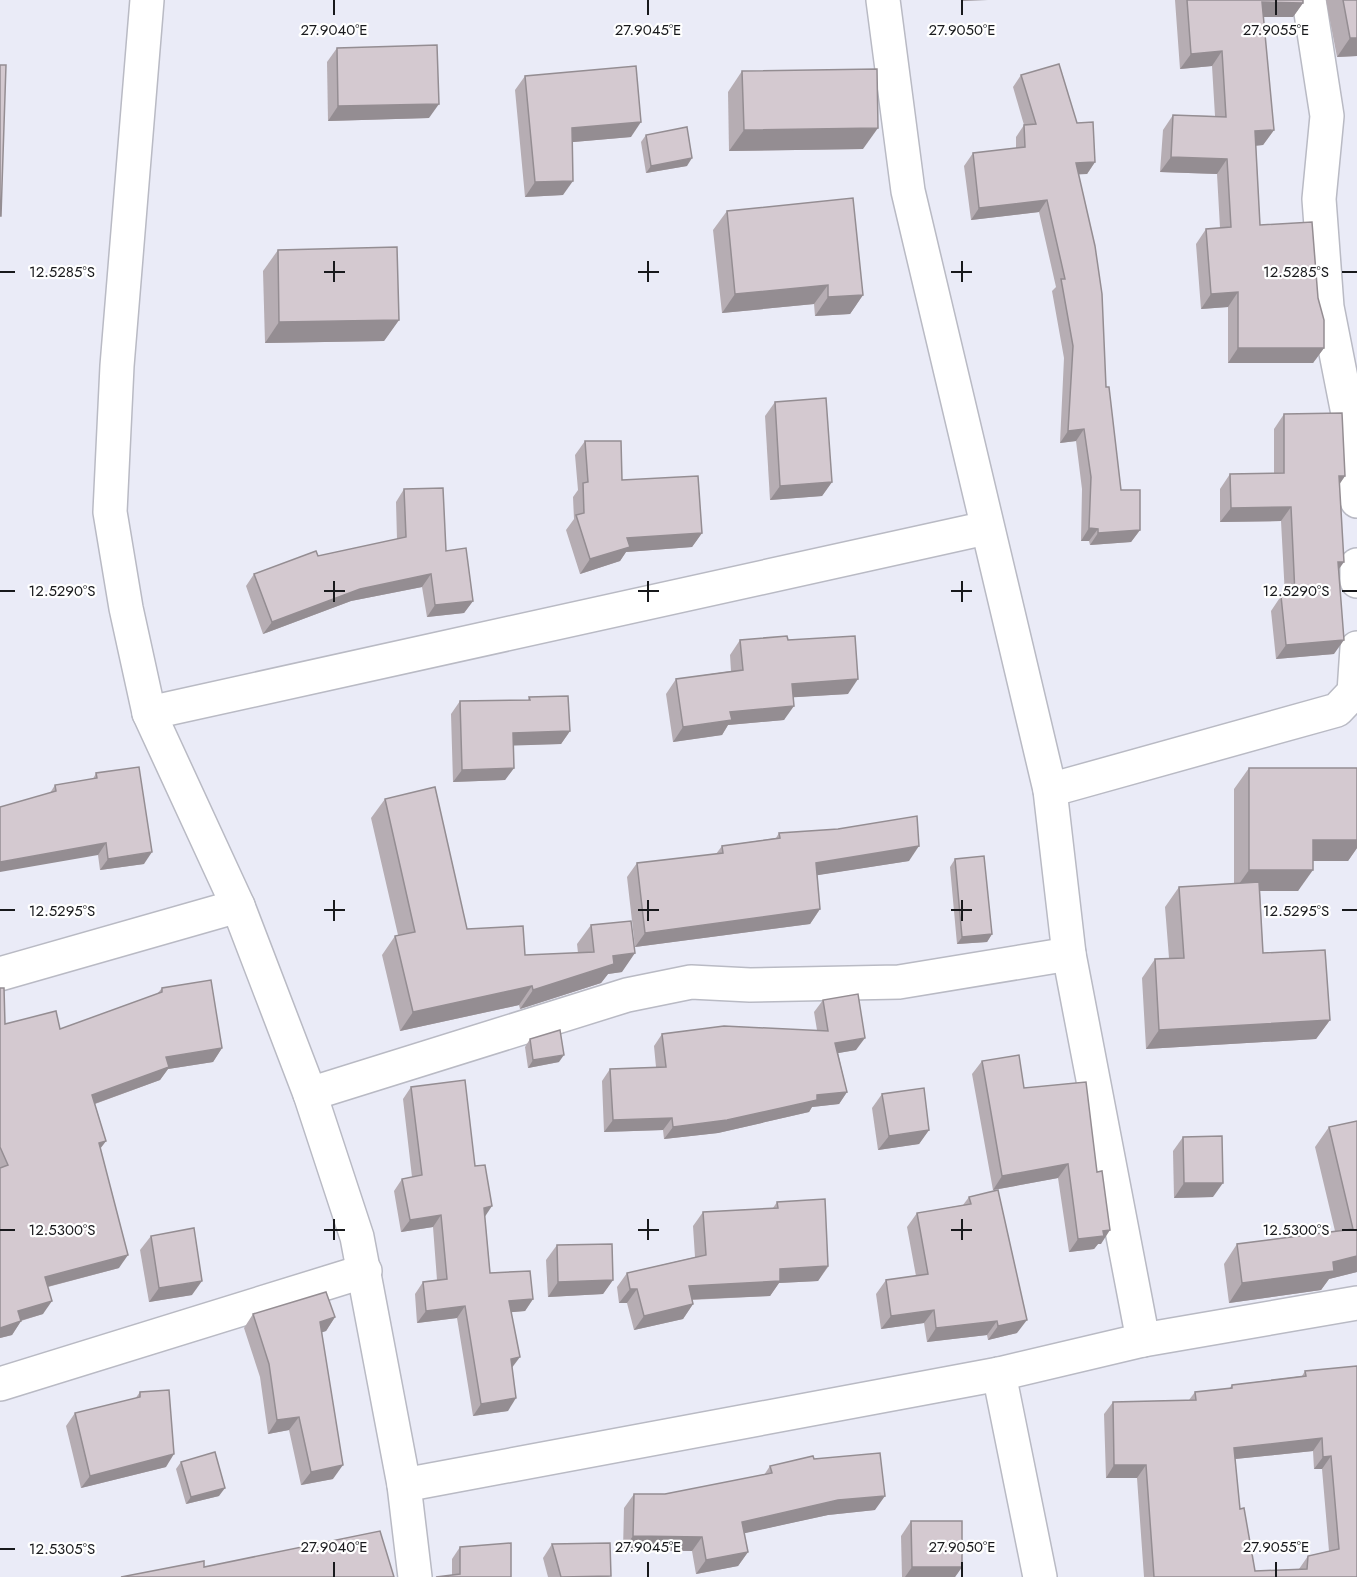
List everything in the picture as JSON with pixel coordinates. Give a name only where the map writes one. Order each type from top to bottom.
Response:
[{"type":"street","points":[[147,0],[117,366],[110,512],[126,608],[149,713],[238,906],[310,1094],[357,1237],[404,1485],[415,1577]]},
{"type":"street","points":[[883,0],[908,191],[986,528],[1050,790],[1069,954],[1143,1340]]},
{"type":"street","points":[[1309,0],[1326,116],[1319,199],[1326,307],[1351,429],[1357,501]]},
{"type":"street","points":[[149,713],[986,528]]},
{"type":"street","points":[[1357,565],[1357,581]]},
{"type":"street","points":[[1050,790],[1336,710],[1354,692],[1357,648]]},
{"type":"street","points":[[0,974],[238,906]]},
{"type":"street","points":[[310,1094],[627,995],[691,982],[750,985],[898,982],[1069,954]]},
{"type":"street","points":[[0,1384],[365,1271]]},
{"type":"street","points":[[404,1485],[999,1374],[1143,1340],[1357,1303]]},
{"type":"street","points":[[999,1374],[1040,1577]]},
{"type":"building","points":[[1187,0],[1303,0],[1303,3],[1262,2],[1274,130],[1255,131],[1260,225],[1312,222],[1318,298],[1324,320],[1324,348],[1238,348],[1238,292],[1211,294],[1206,229],[1231,227],[1227,159],[1171,157],[1173,115],[1226,117],[1222,51],[1191,54]]},
{"type":"building","points":[[1343,0],[1357,0],[1357,38],[1350,38]]},
{"type":"building","points":[[437,45],[439,104],[338,106],[337,48]]},
{"type":"building","points":[[1059,64],[1077,123],[1093,122],[1095,162],[1076,163],[1095,246],[1102,294],[1106,387],[1109,387],[1121,490],[1140,490],[1140,530],[1098,533],[1098,529],[1089,528],[1091,477],[1084,429],[1068,431],[1073,346],[1061,279],[1065,279],[1047,200],[979,208],[973,153],[1025,147],[1024,125],[1036,124],[1021,75]]},
{"type":"building","points":[[0,65],[6,65],[1,216],[0,216]]},
{"type":"building","points":[[636,66],[641,122],[572,128],[573,181],[535,182],[525,76]]},
{"type":"building","points":[[877,69],[878,128],[744,130],[742,71]]},
{"type":"building","points":[[687,127],[692,158],[651,166],[646,135]]},
{"type":"building","points":[[853,198],[863,295],[828,297],[828,285],[735,294],[727,211]]},
{"type":"building","points":[[397,247],[399,320],[279,322],[278,250]]},
{"type":"building","points":[[826,398],[832,482],[780,486],[775,402]]},
{"type":"building","points":[[1342,413],[1345,476],[1339,476],[1344,562],[1338,562],[1344,640],[1286,645],[1281,596],[1295,595],[1291,507],[1231,508],[1230,474],[1284,473],[1284,414]]},
{"type":"building","points":[[585,441],[621,441],[622,480],[698,476],[702,533],[627,538],[630,547],[590,559],[576,515],[584,513],[583,483],[588,482]]},
{"type":"building","points":[[443,488],[446,551],[466,548],[473,601],[435,605],[431,574],[360,589],[272,622],[254,574],[316,551],[318,556],[406,537],[404,489]]},
{"type":"building","points":[[787,636],[788,640],[855,636],[858,679],[792,684],[794,706],[730,712],[732,720],[683,727],[676,679],[743,670],[740,640]]},
{"type":"building","points":[[568,696],[570,731],[513,733],[514,768],[462,770],[460,701],[530,700],[529,697]]},
{"type":"building","points":[[139,767],[152,852],[108,859],[106,843],[0,862],[0,807],[56,791],[55,785],[97,778],[96,773]]},
{"type":"building","points":[[1249,768],[1357,768],[1357,840],[1313,840],[1313,870],[1249,870]]},
{"type":"building","points":[[435,787],[467,929],[523,926],[525,955],[594,952],[591,925],[631,921],[635,953],[613,956],[614,964],[533,990],[532,986],[413,1012],[395,936],[415,932],[385,799]]},
{"type":"building","points":[[917,816],[919,846],[816,863],[820,909],[645,933],[637,863],[723,853],[722,846],[780,838],[779,833],[838,829]]},
{"type":"building","points":[[984,856],[992,934],[962,937],[955,859]]},
{"type":"building","points":[[1259,882],[1263,953],[1325,950],[1330,1020],[1159,1030],[1155,959],[1184,958],[1179,887]]},
{"type":"building","points":[[211,980],[222,1048],[166,1057],[169,1067],[92,1095],[106,1141],[99,1143],[128,1255],[45,1277],[52,1301],[18,1311],[21,1321],[0,1328],[0,1168],[8,1165],[0,1147],[0,988],[4,988],[5,1024],[56,1011],[60,1029],[162,992],[162,988]]},
{"type":"building","points":[[858,994],[865,1038],[835,1043],[847,1092],[817,1095],[817,1100],[727,1120],[673,1127],[672,1118],[613,1120],[610,1069],[666,1067],[662,1034],[724,1026],[828,1031],[823,1000]]},
{"type":"building","points":[[560,1030],[564,1055],[533,1060],[530,1039]]},
{"type":"building","points":[[1019,1055],[1024,1088],[1086,1082],[1097,1172],[1102,1171],[1110,1230],[1103,1231],[1104,1236],[1078,1239],[1068,1164],[1002,1176],[982,1061]]},
{"type":"building","points":[[465,1080],[475,1166],[485,1165],[492,1206],[484,1208],[490,1273],[530,1271],[533,1299],[509,1301],[520,1357],[511,1359],[516,1398],[481,1404],[465,1306],[426,1311],[423,1282],[447,1279],[441,1215],[410,1220],[402,1179],[422,1175],[411,1087]]},
{"type":"building","points":[[924,1088],[929,1130],[889,1136],[882,1094]]},
{"type":"building","points":[[1357,1121],[1357,1256],[1333,1262],[1334,1271],[1242,1283],[1237,1244],[1353,1229],[1329,1127]]},
{"type":"building","points":[[1222,1136],[1223,1183],[1184,1183],[1183,1137]]},
{"type":"building","points":[[998,1190],[1027,1320],[998,1326],[997,1321],[936,1328],[934,1310],[891,1316],[886,1280],[928,1274],[917,1213],[971,1204],[969,1197]]},
{"type":"building","points":[[825,1199],[828,1266],[780,1269],[780,1281],[689,1286],[693,1304],[644,1316],[637,1289],[630,1289],[627,1273],[706,1255],[703,1212],[778,1208],[777,1202]]},
{"type":"building","points":[[194,1228],[202,1281],[159,1288],[151,1236]]},
{"type":"building","points":[[612,1244],[613,1280],[558,1282],[557,1245]]},
{"type":"building","points":[[326,1292],[335,1317],[320,1322],[343,1465],[311,1472],[299,1417],[277,1420],[269,1364],[253,1314]]},
{"type":"building","points":[[1357,1366],[1357,1577],[1154,1577],[1146,1465],[1114,1465],[1113,1402],[1196,1400],[1195,1392],[1306,1376],[1305,1371]],"holes":[[[1322,1438],[1323,1457],[1331,1456],[1339,1549],[1308,1556],[1307,1569],[1255,1571],[1244,1508],[1240,1509],[1234,1448]]]},
{"type":"building","points":[[169,1390],[174,1454],[90,1476],[75,1413],[140,1397],[140,1392]]},
{"type":"building","points":[[215,1452],[225,1488],[191,1497],[181,1462]]},
{"type":"building","points":[[880,1453],[885,1496],[838,1500],[742,1522],[748,1552],[706,1560],[702,1537],[633,1536],[634,1494],[665,1494],[772,1473],[770,1466],[813,1456],[814,1459]]},
{"type":"building","points":[[911,1521],[962,1521],[962,1567],[912,1567]]},
{"type":"building","points":[[380,1531],[394,1577],[121,1577],[204,1561],[204,1567]]},
{"type":"building","points":[[511,1543],[511,1577],[436,1577],[460,1574],[460,1547]]},
{"type":"building","points":[[610,1543],[611,1576],[561,1577],[552,1544]]}]
